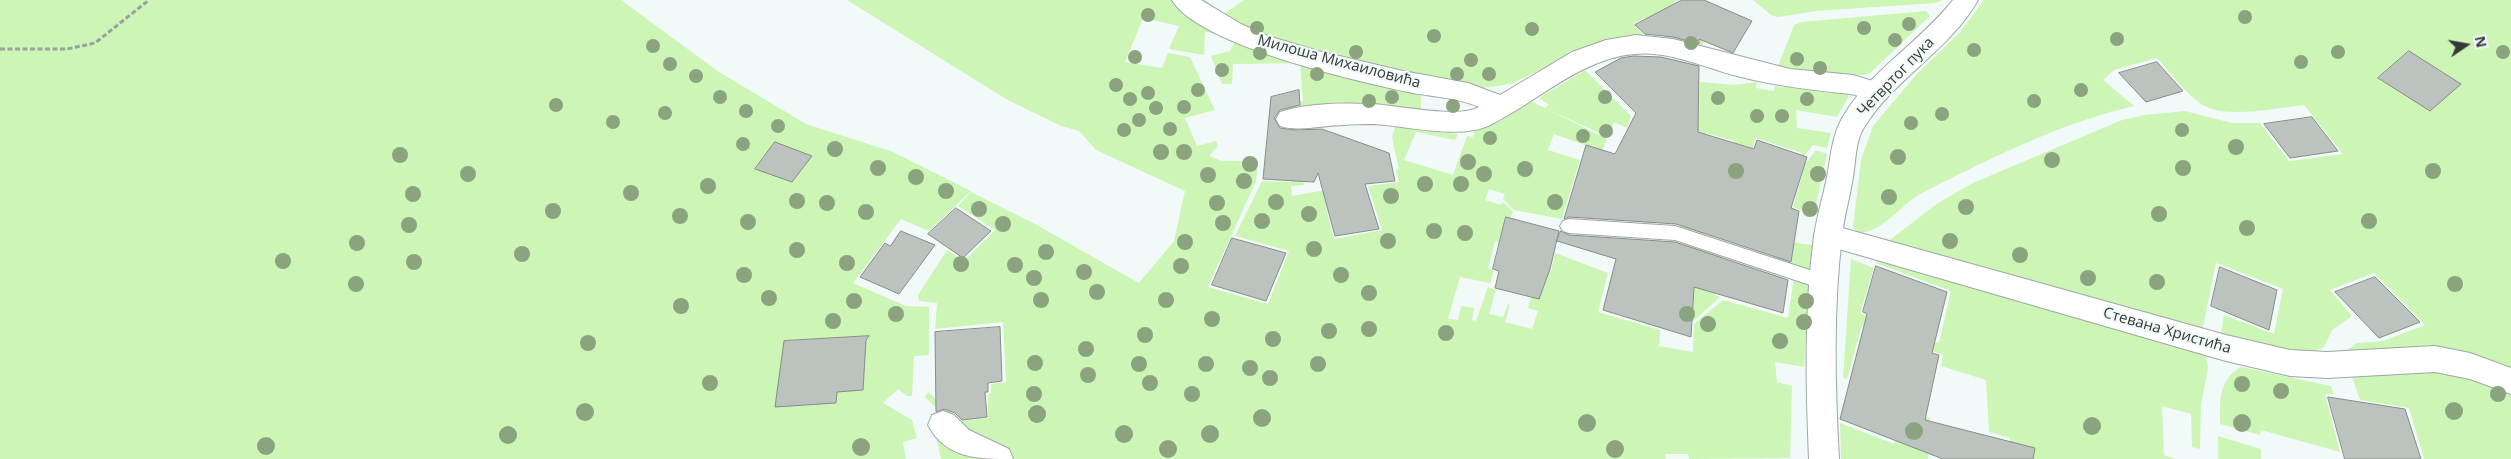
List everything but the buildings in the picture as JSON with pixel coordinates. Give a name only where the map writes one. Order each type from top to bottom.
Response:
[{"type":"street","name":"Милоша Михаиловића","points":[[1184,0],[1202,15],[1226,28],[1267,44],[1405,82],[1480,96],[1492,101],[1500,109]]},
{"type":"street","name":"Четвртог пука","points":[[1824,459],[1821,355],[1828,235],[1846,143],[1853,122],[1877,92],[1944,28],[1966,0]]},
{"type":"street","points":[[1288,118],[1372,114],[1459,122],[1480,119],[1500,109],[1531,87],[1581,60],[1606,49],[1636,44],[1672,48],[1790,79],[1853,85],[1877,92]]},
{"type":"street","name":"Стевана Христића","points":[[1828,235],[2226,348],[2290,363],[2327,365],[2435,360],[2470,366],[2511,382]]},
{"type":"street","points":[[943,425],[958,440],[998,459]]},
{"type":"lane","points":[[1569,226],[1675,233],[1825,282]]},
{"type":"path","points":[[0,49],[67,49],[95,43],[149,0]]},
{"type":"green space","points":[[0,0],[621,0],[719,72],[806,124],[893,152],[971,191],[929,231],[901,219],[853,283],[906,306],[929,307],[929,355],[914,356],[912,396],[907,396],[898,389],[883,403],[912,420],[917,438],[903,442],[906,459],[0,459]]},
{"type":"green space","points":[[847,0],[1176,0],[1232,36],[1205,32],[1204,55],[1169,49],[1179,26],[1143,18],[1125,62],[1162,68],[1168,53],[1190,57],[1215,110],[1185,118],[1197,146],[1216,141],[1218,146],[1209,156],[1222,161],[1258,161],[1256,181],[1208,287],[1268,304],[1289,251],[1235,236],[1262,181],[1290,182],[1292,129],[1297,127],[1303,156],[1299,157],[1304,185],[1291,186],[1292,196],[1331,189],[1352,204],[1326,208],[1334,239],[1382,230],[1368,186],[1399,182],[1396,170],[1399,169],[1392,138],[1395,127],[1458,134],[1455,140],[1416,132],[1404,160],[1453,175],[1467,136],[1473,137],[1476,128],[1499,122],[1531,101],[1607,139],[1602,151],[1554,134],[1548,150],[1580,160],[1562,219],[1514,210],[1503,199],[1505,194],[1489,189],[1485,200],[1501,205],[1503,202],[1513,211],[1502,243],[1495,241],[1488,268],[1494,271],[1490,283],[1460,277],[1448,319],[1458,320],[1461,306],[1474,308],[1472,320],[1476,321],[1488,287],[1496,290],[1489,314],[1503,317],[1508,304],[1510,305],[1505,322],[1532,329],[1538,311],[1528,308],[1535,285],[1545,270],[1551,271],[1555,253],[1608,273],[1598,312],[1660,330],[1659,346],[1693,352],[1694,324],[1723,300],[1788,318],[1794,277],[1809,283],[1804,367],[1775,362],[1777,382],[1792,386],[1790,458],[1689,459],[1688,454],[1665,454],[1666,459],[1011,459],[964,435],[925,397],[928,392],[961,421],[988,418],[988,394],[991,393],[991,384],[1006,382],[1003,322],[935,329],[937,303],[919,301],[918,295],[947,250],[964,261],[995,230],[958,206],[971,192],[1035,224],[1139,283],[1174,241],[1185,191],[1096,150],[1079,131],[1061,126],[1006,99]]},
{"type":"green space","points":[[1192,0],[1205,0],[1224,14],[1244,0],[1679,0],[1675,1],[1666,21],[1706,34],[1701,50],[1667,38],[1645,18],[1633,24],[1643,34],[1641,36],[1585,49],[1511,84],[1483,88],[1376,70],[1237,27]]},
{"type":"green space","points":[[1753,0],[1943,0],[1935,3],[1816,11],[1778,17],[1771,15]]},
{"type":"green space","points":[[1984,0],[2511,0],[2511,372],[2344,358],[2345,351],[2357,343],[2383,341],[2425,325],[2374,273],[2330,290],[2352,316],[2332,330],[2324,347],[2301,359],[2220,338],[2224,315],[2274,334],[2283,289],[2216,263],[2202,332],[1887,242],[1938,203],[1973,183],[2122,120],[2145,115],[2185,111],[2232,123],[2260,123],[2289,161],[2343,154],[2304,105],[2242,112],[2229,112],[2207,107],[2187,92],[2157,58],[2114,70],[2103,80],[2134,106],[2079,122],[2025,143],[1922,193],[1876,228],[1858,233],[1853,227],[1861,160],[1873,126],[1916,75],[1960,32]]},
{"type":"green space","points":[[1926,11],[1930,16],[1870,73],[1864,75],[1794,74],[1777,69],[1794,25],[1801,22]]},
{"type":"green space","points":[[1236,39],[1445,95],[1421,95],[1421,111],[1369,107],[1279,110],[1279,102],[1303,101],[1300,63],[1233,64],[1232,84],[1222,84],[1211,56],[1230,51]]},
{"type":"green space","points":[[1585,70],[1631,116],[1627,128],[1614,122],[1608,137],[1545,108],[1549,105],[1539,98]]},
{"type":"green space","points":[[1700,82],[1734,85],[1757,82],[1756,88],[1774,91],[1775,86],[1784,88],[1785,84],[1842,92],[1849,96],[1837,117],[1796,110],[1797,128],[1831,133],[1827,148],[1813,145],[1801,160],[1802,153],[1756,138],[1739,186],[1717,197],[1704,235],[1679,227],[1682,216],[1724,177],[1734,141],[1706,133],[1689,188],[1646,110],[1699,117]]},
{"type":"green space","points":[[1816,150],[1827,154],[1814,214],[1793,207],[1803,172],[1800,171]]},
{"type":"green space","points":[[1780,241],[1813,245],[1809,271],[1774,259]]},
{"type":"green space","points":[[1689,244],[1723,254],[1715,295],[1720,297],[1690,324],[1673,321]]},
{"type":"green space","points":[[1851,259],[1874,268],[1860,313],[1939,343],[1951,291],[1876,263],[1877,259],[2205,354],[2208,368],[2201,405],[2200,449],[2192,447],[2191,414],[2162,406],[2164,455],[2175,459],[2010,459],[2010,438],[1989,432],[1986,380],[1941,366],[1943,355],[1862,325],[1847,379],[1843,378]]},
{"type":"green space","points":[[2241,367],[2331,386],[2334,394],[2325,394],[2340,452],[2261,430],[2260,435],[2220,424],[2221,399],[2224,385],[2233,372]]},
{"type":"green space","points":[[2413,367],[2511,387],[2511,459],[2424,459],[2409,408],[2360,400],[2352,377],[2354,372]]},
{"type":"green space","points":[[1902,408],[1930,418],[1928,459],[1841,459],[1840,423],[1894,444]]},
{"type":"green space","points":[[935,432],[980,459],[941,459]]},
{"type":"green space","points":[[2218,436],[2261,449],[2261,459],[2218,459]]}]
